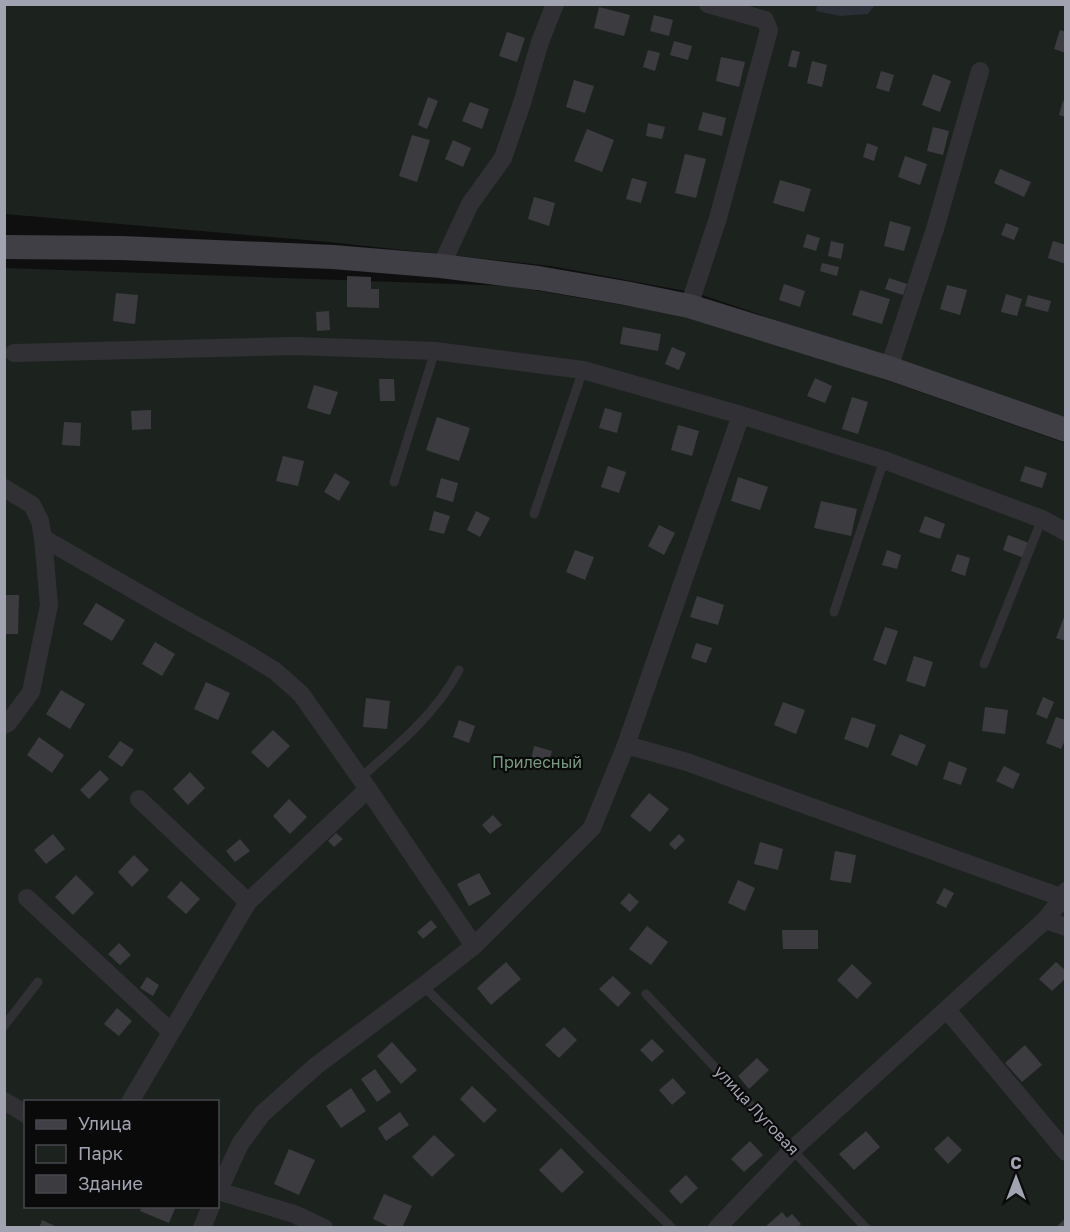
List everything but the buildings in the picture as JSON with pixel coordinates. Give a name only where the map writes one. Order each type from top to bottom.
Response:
[{"type":"street","points":[[441,266],[470,204],[503,158],[540,42],[555,4]]},
{"type":"street","points":[[689,306],[721,208],[769,30],[765,20],[708,4]]},
{"type":"street","points":[[889,368],[934,229],[980,71]]},
{"type":"street","points":[[4,247],[122,248],[333,257],[441,266],[538,278],[625,293],[689,306],[889,368],[1065,430]]},
{"type":"street","points":[[14,353],[295,346],[435,351],[583,370],[884,459],[1042,519],[1065,532]]},
{"type":"street","points":[[219,1189],[240,1144],[262,1114],[317,1065],[474,946],[592,828],[626,745],[741,415]]},
{"type":"street","points":[[4,488],[32,505],[40,521],[49,605],[31,692],[8,723],[4,725]]},
{"type":"street","points":[[43,538],[239,649],[275,671],[300,694],[364,783],[474,946]]},
{"type":"street","points":[[626,745],[687,762],[1064,895],[1046,920],[793,1149],[717,1227]]},
{"type":"street","points":[[131,1100],[248,902],[364,783]]},
{"type":"street","points":[[140,799],[248,902]]},
{"type":"street","points":[[27,898],[171,1031]]},
{"type":"street","points":[[1046,920],[1065,927]]},
{"type":"street","points":[[947,1010],[1065,1152]]},
{"type":"street","points":[[4,1101],[24,1113]]},
{"type":"street","points":[[219,1191],[294,1214],[324,1227]]},
{"type":"street","points":[[202,1227],[210,1208]]},
{"type":"lane","points":[[394,482],[435,351]]},
{"type":"lane","points":[[534,514],[583,370]]},
{"type":"lane","points":[[834,612],[884,459]]},
{"type":"lane","points":[[984,664],[1042,519]]},
{"type":"lane","points":[[364,783],[450,687],[459,670]]},
{"type":"lane","points":[[4,1026],[38,982]]},
{"type":"lane","points":[[423,986],[672,1227]]},
{"type":"lane","name":"улица Луговая","points":[[646,994],[866,1227]]},
{"type":"green space","points":[[4,5],[1065,5],[1065,421],[970,386],[696,293],[551,266],[329,242],[5,214]]},
{"type":"green space","name":"Прилесный","points":[[5,268],[510,286],[692,317],[835,362],[1065,443],[1065,1227],[5,1228]]},
{"type":"shaded area","points":[[817,4],[875,5],[868,14],[840,16],[816,11]]}]
